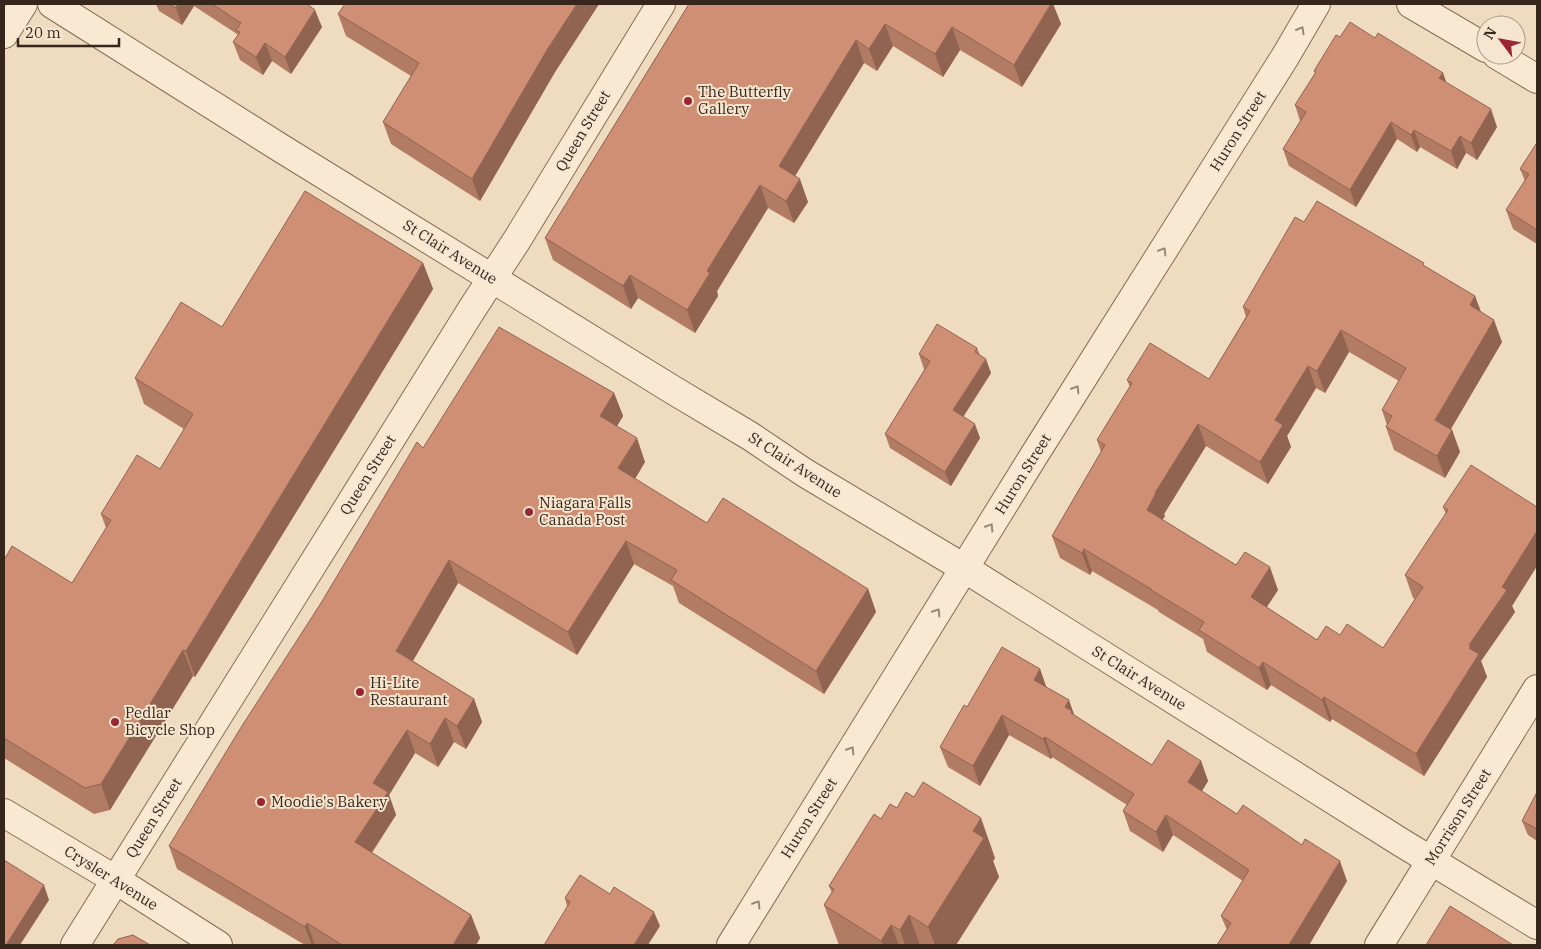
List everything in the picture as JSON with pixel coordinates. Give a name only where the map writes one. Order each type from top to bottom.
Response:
[{"type":"street","points":[[4,34],[23,4]]},
{"type":"street","name":"St Clair Avenue","points":[[52,4],[279,147],[750,436],[805,473],[964,568],[1537,925]]},
{"type":"street","name":"Queen Street","points":[[75,945],[661,4]]},
{"type":"street","name":"Huron Street","points":[[731,945],[964,568],[1285,57],[1316,4]]},
{"type":"street","points":[[1411,4],[1476,42]]},
{"type":"street","points":[[1514,65],[1537,79]]},
{"type":"street","name":"Morrison Street","points":[[1379,945],[1537,689]]},
{"type":"street","name":"Crysler Avenue","points":[[4,813],[116,880],[218,945]]},
{"type":"building","points":[[169,4],[178,4],[176,8]]},
{"type":"building","points":[[212,4],[307,4],[315,10],[285,57],[265,43],[256,57],[233,42],[240,32],[236,30],[241,23]]},
{"type":"building","points":[[345,4],[577,4],[547,50],[472,179],[383,122],[419,63],[338,14]]},
{"type":"building","points":[[689,4],[1051,4],[1014,65],[952,27],[935,54],[885,24],[869,49],[856,40],[779,166],[800,179],[786,201],[760,185],[707,271],[710,273],[687,310],[630,275],[623,286],[545,238]]},
{"type":"building","points":[[1350,22],[1375,38],[1378,33],[1443,73],[1439,78],[1491,109],[1471,143],[1460,136],[1451,151],[1414,130],[1411,135],[1391,122],[1350,190],[1283,149],[1306,112],[1295,105],[1336,35],[1340,37]]},
{"type":"building","points":[[1536,144],[1537,230],[1506,210],[1529,174],[1520,169]]},
{"type":"building","points":[[305,191],[423,263],[186,651],[183,650],[101,784],[85,788],[4,738],[4,560],[12,546],[72,583],[111,520],[101,514],[137,455],[160,469],[193,414],[135,378],[181,302],[222,327]]},
{"type":"building","points":[[1317,201],[1424,263],[1423,265],[1475,296],[1470,305],[1494,320],[1435,420],[1452,430],[1437,456],[1386,427],[1392,416],[1382,410],[1406,368],[1341,330],[1317,371],[1308,366],[1275,420],[1283,425],[1260,462],[1198,424],[1155,493],[1147,510],[1236,565],[1245,552],[1270,567],[1251,597],[1317,640],[1326,626],[1340,635],[1347,624],[1383,648],[1423,587],[1405,575],[1448,510],[1443,507],[1471,465],[1537,507],[1537,531],[1502,587],[1507,590],[1469,645],[1471,646],[1469,648],[1479,654],[1416,754],[1324,697],[1322,700],[1263,662],[1259,668],[1199,630],[1204,622],[1084,549],[1082,553],[1052,536],[1105,445],[1097,440],[1132,383],[1127,380],[1150,343],[1209,379],[1250,311],[1243,307],[1295,217],[1304,222]]},
{"type":"building","points":[[937,324],[977,348],[975,352],[986,359],[953,410],[975,424],[945,472],[885,434],[930,361],[919,354]]},
{"type":"building","points":[[499,327],[614,393],[600,416],[637,438],[618,468],[707,523],[723,498],[868,589],[816,671],[671,580],[677,570],[626,541],[568,632],[449,560],[396,651],[474,699],[457,726],[445,718],[430,744],[407,730],[373,783],[388,792],[355,842],[471,915],[453,945],[342,945],[307,923],[305,927],[169,846],[240,729],[321,603],[417,442],[423,448]]},
{"type":"building","points":[[1002,647],[1040,669],[1034,680],[1069,700],[1065,707],[1072,711],[1071,713],[1152,765],[1168,740],[1201,761],[1188,782],[1237,814],[1243,805],[1302,845],[1305,839],[1340,861],[1289,945],[1217,945],[1231,923],[1221,916],[1249,870],[1166,815],[1156,832],[1123,811],[1134,794],[1045,737],[1043,739],[1002,715],[973,766],[940,747],[964,705],[967,707]]},
{"type":"building","points":[[923,782],[981,818],[973,831],[984,838],[928,927],[909,915],[900,930],[891,925],[881,941],[824,905],[834,889],[829,886],[874,814],[881,819],[890,804],[897,808],[906,792],[914,797]]},
{"type":"building","points":[[1537,792],[1537,829],[1522,821]]},
{"type":"building","points":[[4,860],[44,885],[6,945],[4,945]]},
{"type":"building","points":[[580,875],[610,894],[614,887],[654,912],[634,945],[544,945],[570,902],[565,898]]},
{"type":"building","points":[[1450,906],[1513,945],[1426,945]]},
{"type":"building","points":[[133,935],[150,945],[113,945],[118,939]]},
{"type":"place","name":"The Butterfly Gallery","points":[[688,101]]},
{"type":"place","name":"Niagara Falls Canada Post","points":[[529,512]]},
{"type":"place","name":"Hi-Lite Restaurant","points":[[360,692]]},
{"type":"place","name":"Pedlar Bicycle Shop","points":[[115,722]]},
{"type":"place","name":"Moodie's Bakery","points":[[261,802]]}]
